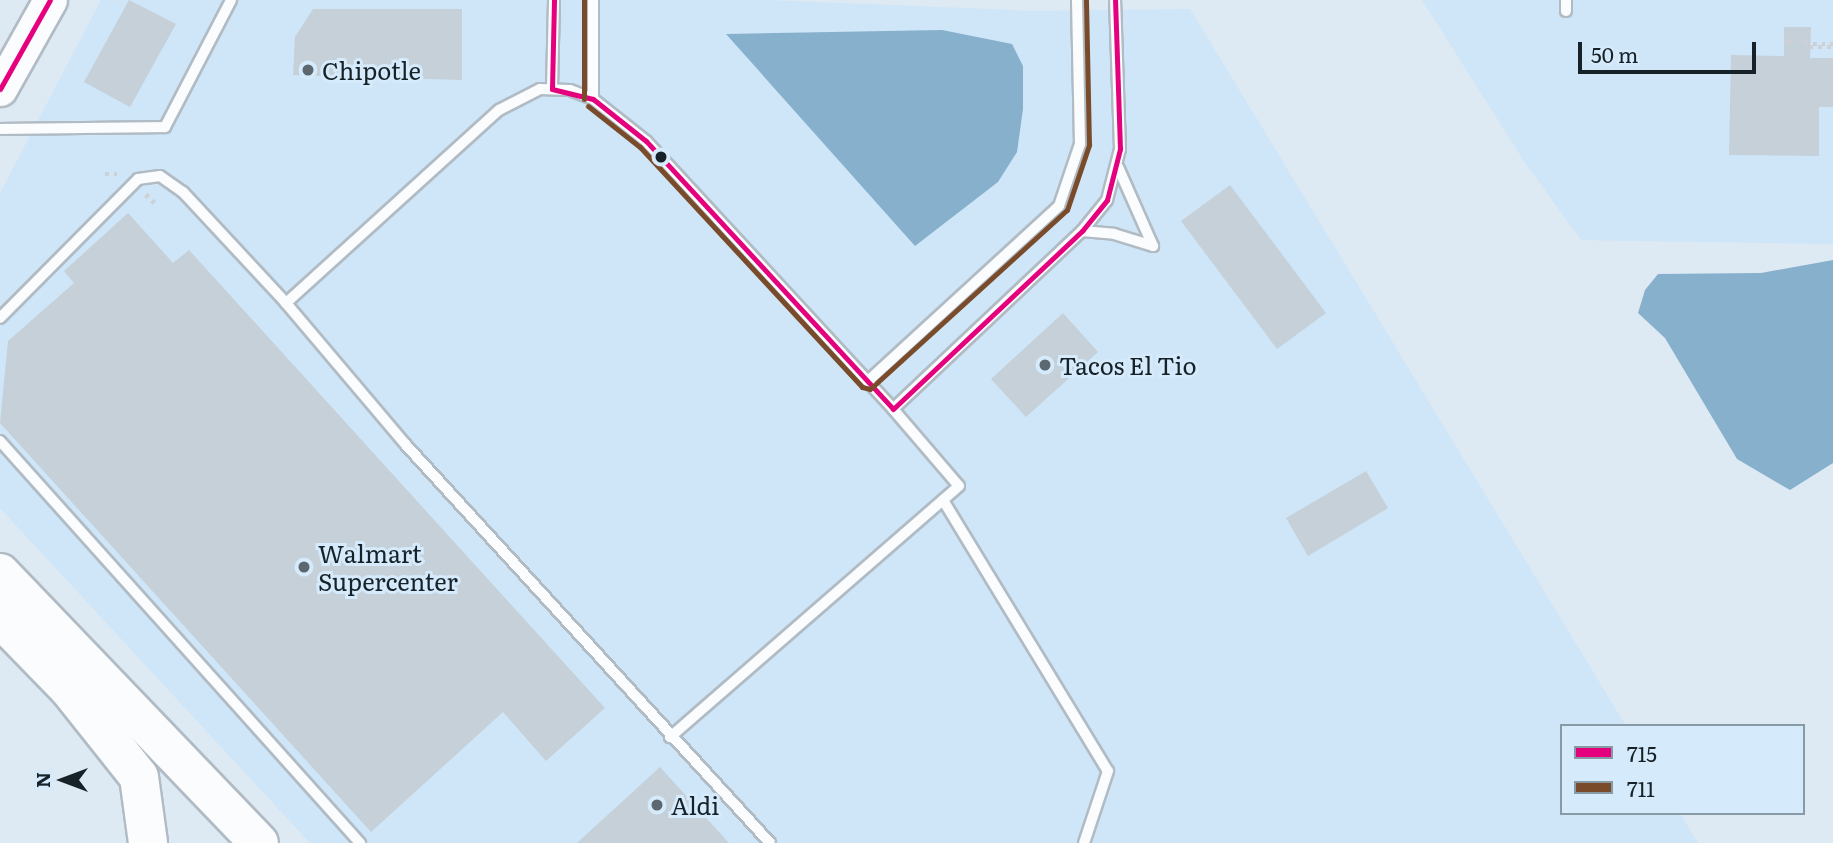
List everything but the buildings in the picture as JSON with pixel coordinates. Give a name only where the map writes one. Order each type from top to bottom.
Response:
[{"type":"highway","points":[[0,573],[259,843]]},
{"type":"highway","points":[[0,618],[69,690],[139,776],[148,843]]},
{"type":"main road","points":[[0,89],[50,0]]},
{"type":"lane","points":[[0,129],[165,127],[231,0]]},
{"type":"lane","points":[[552,89],[554,0]]},
{"type":"lane","points":[[593,0],[593,99]]},
{"type":"lane","points":[[868,381],[1059,206],[1080,144],[1077,0]]},
{"type":"lane","points":[[893,409],[1082,231],[1107,200],[1118,167],[1115,0]]},
{"type":"lane","points":[[286,303],[499,110],[540,89],[552,89],[593,99],[646,141],[893,409],[960,486],[670,737]]},
{"type":"lane","points":[[1082,231],[1114,234],[1153,246],[1118,167]]},
{"type":"lane","points":[[0,318],[138,179],[160,176],[183,192],[286,303],[407,445],[670,737],[770,843]]},
{"type":"lane","points":[[0,441],[360,843]]},
{"type":"lane","points":[[943,500],[1108,771],[1084,843]]},
{"type":"path","points":[[1789,39],[1789,47]]},
{"type":"path","points":[[1805,39],[1810,46],[1833,46]]},
{"type":"shaded area","points":[[101,0],[769,0],[1034,11],[1190,9],[1625,724],[1560,724],[1560,815],[1681,815],[1698,843],[310,843],[0,508],[0,193]]},
{"type":"shaded area","points":[[1422,0],[1833,0],[1833,244],[1581,240],[1524,161]]},
{"type":"shaded area","points":[[942,30],[1012,44],[1023,66],[1023,109],[1017,152],[998,182],[915,246],[726,34]]},
{"type":"shaded area","points":[[1833,260],[1833,463],[1790,490],[1737,459],[1665,338],[1638,313],[1645,290],[1658,274],[1761,273]]},
{"type":"transit line","name":"715","points":[[0,89],[50,0]]},
{"type":"transit line","name":"715","points":[[552,89],[554,0]]},
{"type":"transit line","name":"711","points":[[584,0],[584,99]]},
{"type":"transit line","name":"711","points":[[588,106],[640,147],[862,387],[870,389],[1067,210],[1089,145],[1086,0]]},
{"type":"transit line","name":"715","points":[[893,409],[1082,231],[1107,200],[1120,149],[1115,0]]},
{"type":"transit line","name":"715","points":[[552,89],[593,99],[646,141],[893,409]]},
{"type":"place","name":"Chipotle","points":[[308,70]]},
{"type":"place","name":"Tacos El Tio","points":[[1045,365]]},
{"type":"place","name":"Walmart Supercenter","points":[[304,567]]},
{"type":"place","name":"Aldi","points":[[657,805]]}]
